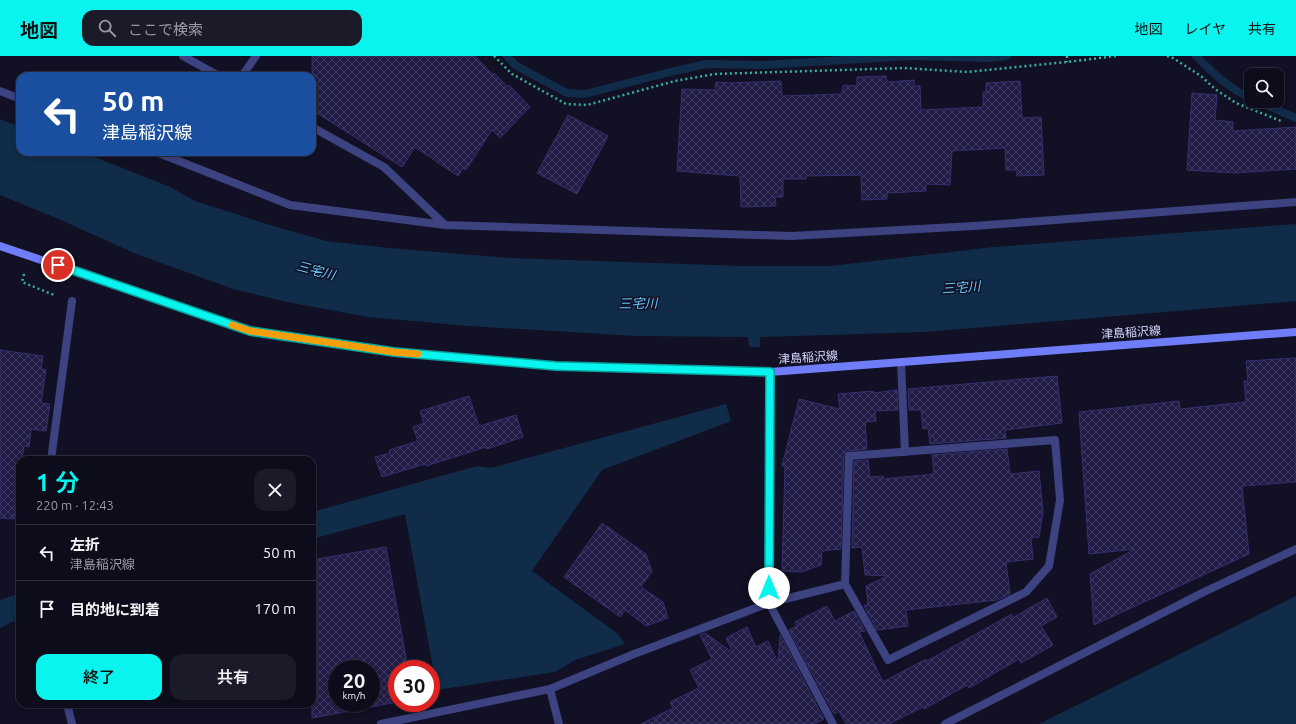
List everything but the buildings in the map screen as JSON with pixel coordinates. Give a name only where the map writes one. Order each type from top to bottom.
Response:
[{"type":"main road","name":"津島稲沢線","points":[[0,246],[250,331],[394,352],[556,366],[770,372],[1296,332]]},
{"type":"street","points":[[183,56],[212,72]]},
{"type":"street","points":[[245,72],[256,56]]},
{"type":"street","points":[[0,91],[16,97]]},
{"type":"street","points":[[316,129],[384,167],[444,226]]},
{"type":"street","points":[[166,156],[290,205],[444,226],[791,236],[974,226],[1296,202]]},
{"type":"street","points":[[53,456],[72,301]]},
{"type":"street","points":[[901,362],[906,452]]},
{"type":"street","points":[[770,372],[769,604],[834,724]]},
{"type":"street","points":[[1055,440],[1060,500],[1049,566],[1026,592],[888,660],[845,584],[849,456],[1055,440]]},
{"type":"street","points":[[945,724],[1206,591],[1296,549]]},
{"type":"street","points":[[381,724],[550,689],[634,654],[769,604],[845,584]]},
{"type":"street","points":[[550,689],[559,724]]},
{"type":"street","points":[[68,708],[72,724]]},
{"type":"path","points":[[494,56],[512,74],[566,104],[587,105],[675,81],[715,74],[904,68],[967,72],[1116,56]]},
{"type":"path","points":[[1167,56],[1173,58],[1201,76],[1236,103],[1281,121]]},
{"type":"path","points":[[1067,57],[1067,62]]},
{"type":"path","points":[[22,282],[72,301]]},
{"type":"water","name":"三宅川","points":[[0,119],[16,125],[16,156],[92,156],[170,187],[195,201],[326,241],[510,258],[743,266],[830,266],[994,247],[1296,224],[1296,301],[925,332],[760,337],[760,347],[749,347],[748,337],[637,336],[469,326],[368,317],[287,302],[233,289],[134,253],[61,220],[0,195]]},
{"type":"water","points":[[726,404],[731,421],[602,470],[532,571],[618,634],[625,644],[575,660],[555,672],[440,690],[440,660],[432,660],[405,514],[316,538],[316,511],[477,466],[491,468]]},
{"type":"water","points":[[16,594],[16,621],[0,628],[0,600]]},
{"type":"water","points":[[1296,596],[1296,724],[1039,724]]},
{"type":"waterway","points":[[507,56],[515,65],[567,93],[585,94],[707,64],[763,65],[911,56],[988,58],[1007,56]]},
{"type":"waterway","points":[[1196,56],[1228,85],[1244,94]]},
{"type":"waterway","points":[[1273,108],[1296,118]]},
{"type":"slow traffic","points":[[232,325],[250,331],[394,352],[418,354]]},
{"type":"route","points":[[58,265],[250,331],[394,352],[556,366],[770,372],[769,588]]}]
